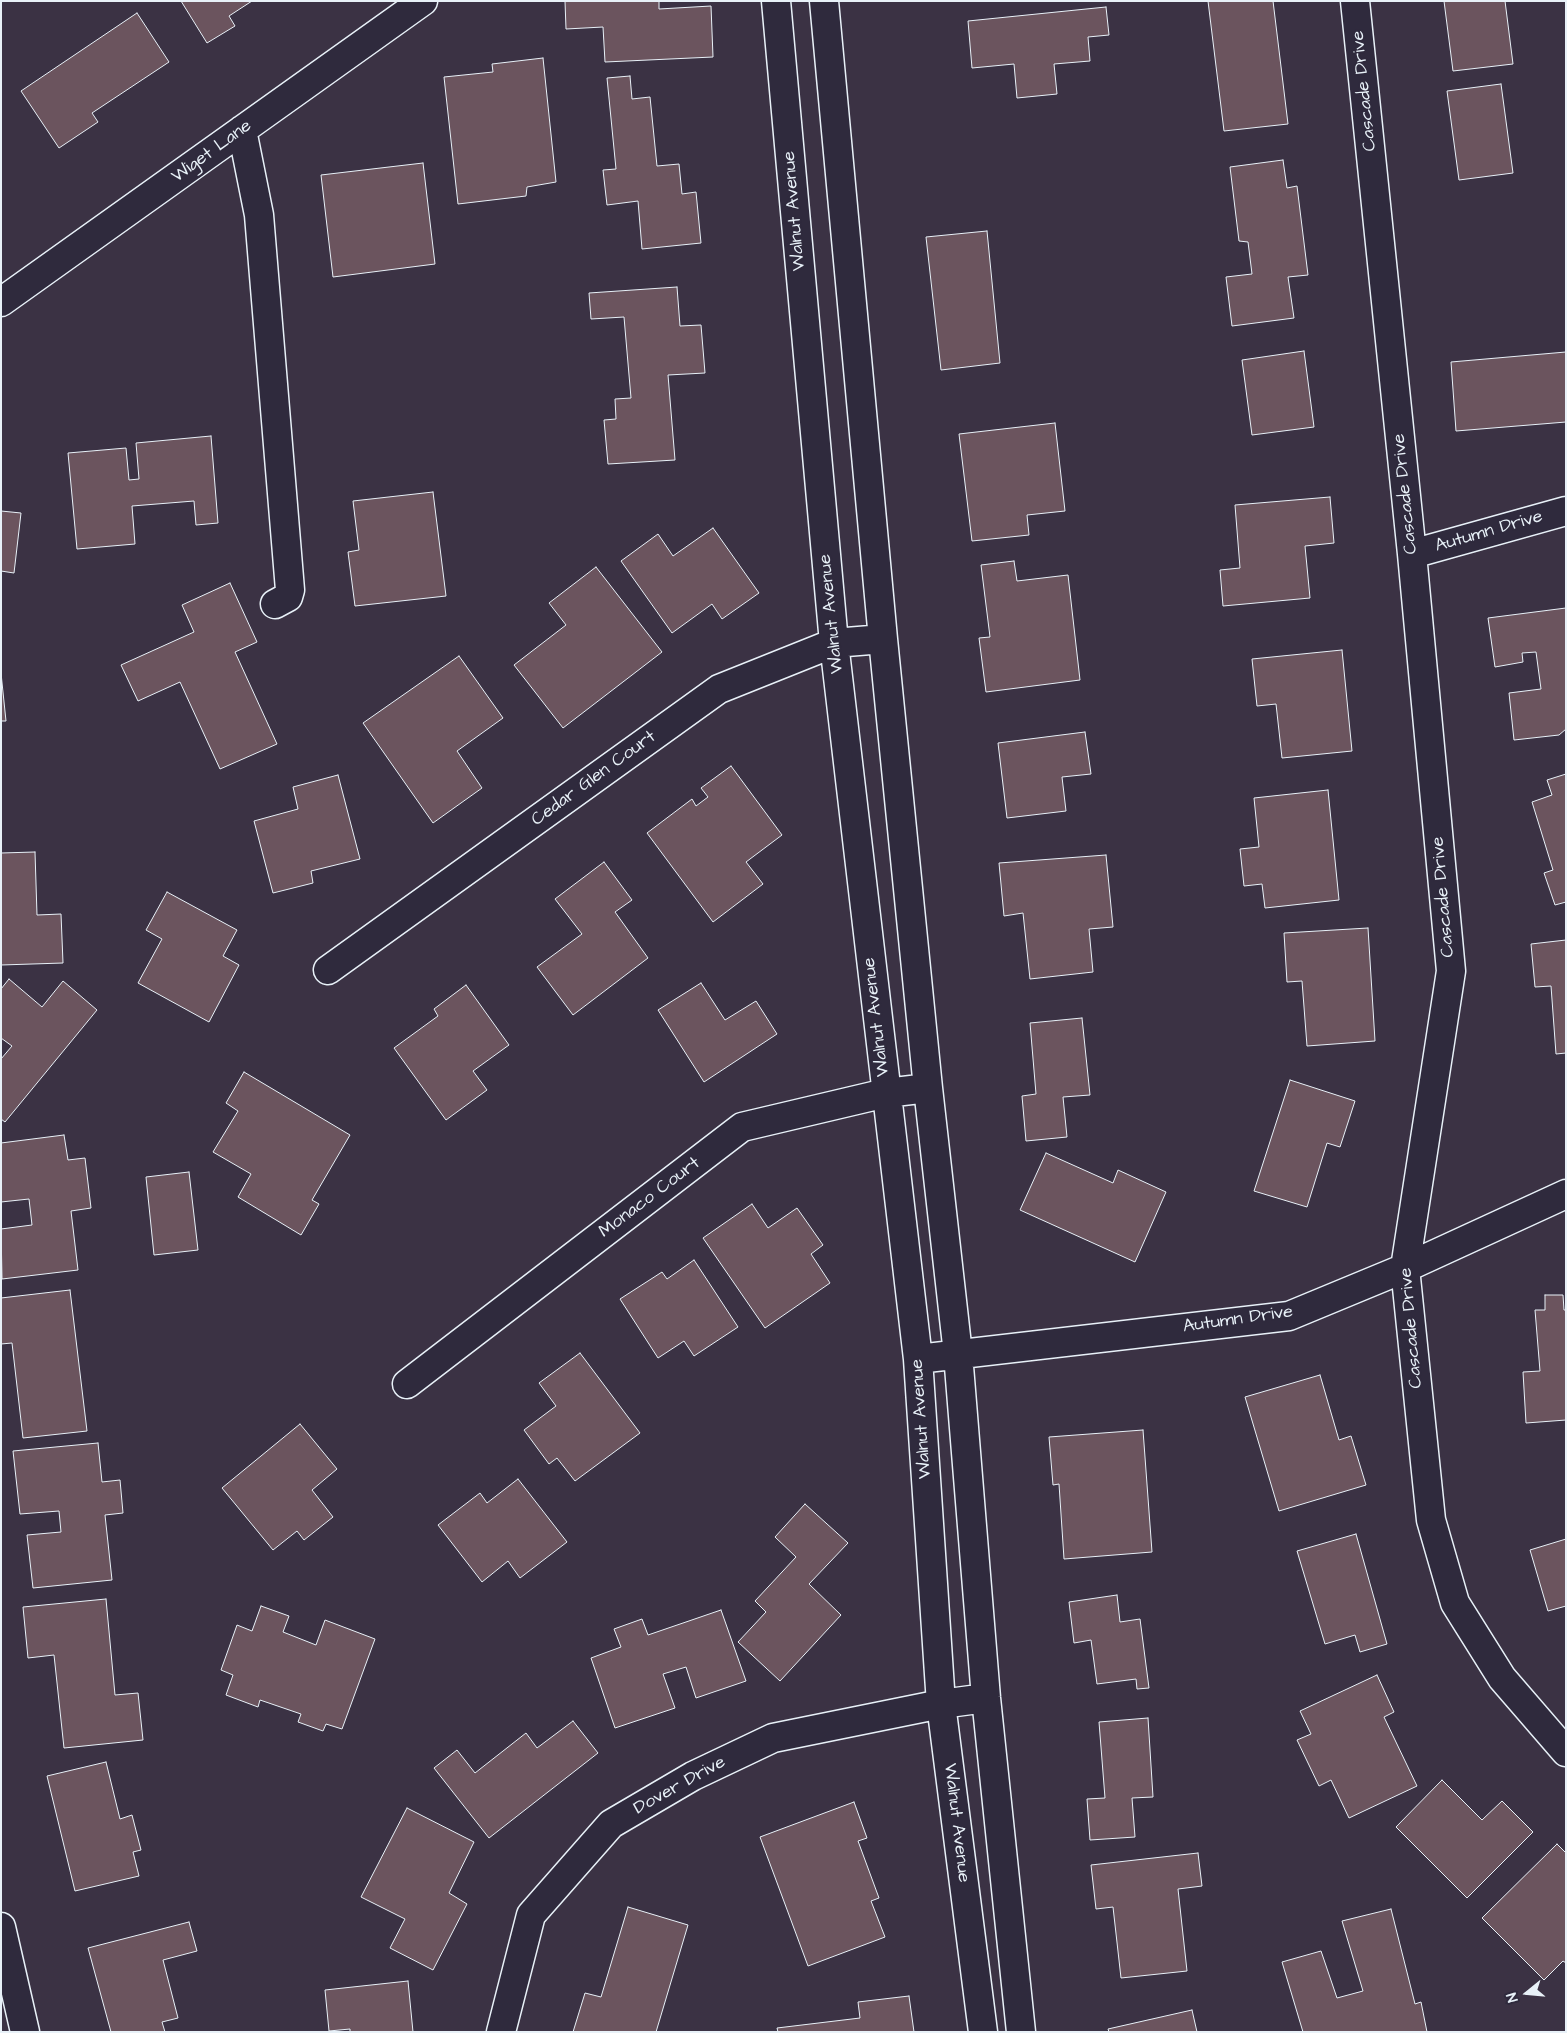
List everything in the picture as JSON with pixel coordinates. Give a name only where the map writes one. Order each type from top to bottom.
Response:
[{"type":"street","name":"Wiget Lane","points":[[1,302],[423,1]]},
{"type":"street","name":"Walnut Avenue","points":[[776,1],[834,643],[918,1359],[941,1704],[983,2032]]},
{"type":"street","points":[[824,1],[883,638],[928,1088],[958,1354],[986,1698],[1021,2032]]},
{"type":"street","name":"Cascade Drive","points":[[1355,1],[1412,554],[1451,971],[1405,1268],[1431,1520],[1455,1603],[1502,1678],[1566,1752]]},
{"type":"street","points":[[242,130],[259,215],[290,590],[288,596],[274,604]]},
{"type":"street","name":"Autumn Drive","points":[[1412,554],[1566,511]]},
{"type":"street","name":"Cedar Glen Court","points":[[328,970],[719,689],[834,643],[883,638]]},
{"type":"street","name":"Monaco Court","points":[[407,1384],[742,1127],[886,1093],[928,1088]]},
{"type":"street","name":"Autumn Drive","points":[[918,1359],[1289,1316],[1405,1268],[1566,1194]]},
{"type":"street","name":"Dover Drive","points":[[501,2032],[531,1915],[611,1824],[693,1776],[773,1738],[941,1704],[986,1698]]},
{"type":"street","points":[[1,1927],[25,2032]]},
{"type":"building","points":[[181,1],[252,1],[229,16],[235,26],[207,43]]},
{"type":"building","points":[[565,1],[659,1],[659,9],[711,6],[713,57],[605,62],[603,27],[566,29]]},
{"type":"building","points":[[1208,1],[1273,1],[1288,124],[1224,131]]},
{"type":"building","points":[[1444,1],[1505,1],[1513,64],[1453,71]]},
{"type":"building","points":[[1106,7],[1109,35],[1088,37],[1090,61],[1054,64],[1057,94],[1017,98],[1014,64],[972,68],[968,21]]},
{"type":"building","points":[[137,13],[169,62],[92,113],[98,122],[59,148],[21,91]]},
{"type":"building","points":[[543,58],[556,182],[527,187],[526,196],[458,204],[444,77],[493,72],[492,64]]},
{"type":"building","points":[[630,76],[632,99],[650,97],[657,166],[679,164],[682,194],[696,192],[701,243],[642,249],[638,201],[607,205],[603,170],[616,169],[607,78]]},
{"type":"building","points":[[1501,84],[1513,173],[1459,180],[1447,91]]},
{"type":"building","points":[[1283,160],[1287,188],[1297,186],[1308,275],[1288,277],[1294,318],[1232,326],[1226,277],[1252,274],[1248,242],[1239,241],[1230,167]]},
{"type":"building","points":[[423,163],[435,264],[333,277],[321,175]]},
{"type":"building","points":[[987,231],[1000,363],[941,370],[926,237]]},
{"type":"building","points":[[677,287],[680,326],[701,325],[705,373],[668,375],[675,460],[608,464],[604,420],[616,419],[615,399],[631,398],[624,317],[591,319],[589,293]]},
{"type":"building","points":[[1304,351],[1314,427],[1252,435],[1242,360]]},
{"type":"building","points":[[1566,352],[1566,422],[1456,431],[1451,362]]},
{"type":"building","points":[[1055,423],[1065,511],[1027,515],[1029,535],[972,541],[959,434]]},
{"type":"building","points":[[211,436],[218,523],[196,525],[194,501],[132,506],[135,544],[77,549],[68,453],[126,448],[129,480],[139,479],[136,443]]},
{"type":"building","points":[[433,492],[446,596],[355,606],[348,552],[359,550],[353,501]]},
{"type":"building","points":[[1330,497],[1334,543],[1305,546],[1310,598],[1223,606],[1220,570],[1240,568],[1235,505]]},
{"type":"building","points":[[1,511],[21,513],[14,573],[1,571]]},
{"type":"building","points":[[713,528],[759,593],[722,619],[712,604],[672,633],[621,561],[658,534],[673,556]]},
{"type":"building","points":[[1014,561],[1017,581],[1068,575],[1080,680],[986,692],[979,638],[990,637],[981,565]]},
{"type":"building","points":[[596,567],[662,652],[563,728],[514,665],[566,625],[549,603]]},
{"type":"building","points":[[230,583],[257,642],[235,652],[277,744],[220,769],[180,682],[138,701],[121,665],[194,632],[182,605]]},
{"type":"building","points":[[1566,608],[1566,729],[1559,735],[1514,740],[1509,693],[1541,689],[1536,652],[1522,653],[1523,662],[1495,667],[1488,618]]},
{"type":"building","points":[[1342,650],[1352,751],[1282,758],[1276,704],[1257,706],[1252,659]]},
{"type":"building","points":[[459,656],[503,718],[457,751],[482,788],[433,823],[363,723]]},
{"type":"building","points":[[1,673],[6,721],[1,721]]},
{"type":"building","points":[[1085,732],[1091,774],[1062,777],[1066,811],[1007,818],[998,743]]},
{"type":"building","points":[[731,766],[782,835],[746,862],[763,884],[713,922],[647,833],[692,799],[696,806],[708,797],[701,788]]},
{"type":"building","points":[[1566,774],[1566,902],[1555,905],[1544,873],[1553,870],[1532,802],[1552,795],[1547,780]]},
{"type":"building","points":[[338,775],[360,859],[311,871],[313,883],[273,893],[254,821],[298,809],[293,787]]},
{"type":"building","points":[[1328,790],[1339,900],[1265,908],[1262,884],[1244,886],[1240,849],[1259,847],[1254,798]]},
{"type":"building","points":[[35,852],[37,915],[61,914],[63,963],[1,965],[1,853]]},
{"type":"building","points":[[1106,855],[1113,927],[1089,929],[1093,972],[1030,979],[1023,913],[1004,916],[999,863]]},
{"type":"building","points":[[604,862],[632,900],[615,912],[648,958],[573,1015],[537,967],[582,934],[555,899]]},
{"type":"building","points":[[167,892],[237,930],[223,956],[239,965],[209,1022],[138,983],[162,939],[146,930]]},
{"type":"building","points":[[1368,928],[1375,1041],[1307,1046],[1302,981],[1287,982],[1284,933]]},
{"type":"building","points":[[1566,940],[1566,1053],[1556,1054],[1551,986],[1535,987],[1531,944]]},
{"type":"building","points":[[9,979],[42,1007],[63,981],[97,1010],[5,1122],[1,1119],[1,1059],[12,1046],[1,1038],[1,989]]},
{"type":"building","points":[[701,983],[725,1020],[756,1001],[777,1034],[704,1082],[658,1010]]},
{"type":"building","points":[[466,985],[509,1045],[473,1071],[487,1090],[446,1120],[394,1048],[438,1016],[434,1009]]},
{"type":"building","points":[[1082,1018],[1090,1095],[1063,1097],[1067,1137],[1026,1141],[1022,1096],[1036,1094],[1030,1023]]},
{"type":"building","points":[[244,1072],[350,1135],[312,1200],[319,1204],[301,1235],[238,1197],[251,1174],[213,1152],[238,1111],[226,1103]]},
{"type":"building","points":[[1290,1080],[1355,1101],[1340,1147],[1327,1143],[1307,1207],[1254,1191]]},
{"type":"building","points":[[64,1135],[68,1160],[85,1158],[91,1208],[71,1211],[78,1270],[2,1279],[1,1229],[32,1225],[29,1199],[1,1202],[1,1143]]},
{"type":"building","points":[[1046,1153],[1113,1183],[1118,1170],[1166,1192],[1135,1262],[1020,1210]]},
{"type":"building","points":[[189,1172],[198,1250],[154,1255],[146,1177]]},
{"type":"building","points":[[752,1204],[768,1228],[797,1208],[823,1245],[811,1254],[830,1283],[765,1328],[703,1238]]},
{"type":"building","points":[[694,1260],[738,1327],[694,1356],[684,1341],[658,1358],[620,1299],[662,1272],[667,1279]]},
{"type":"building","points":[[70,1290],[87,1431],[23,1438],[12,1343],[1,1344],[1,1298]]},
{"type":"building","points":[[1545,1295],[1563,1295],[1564,1310],[1566,1310],[1566,1420],[1526,1423],[1523,1372],[1540,1371],[1535,1310],[1545,1310]]},
{"type":"building","points":[[580,1353],[640,1433],[575,1481],[557,1458],[549,1464],[524,1430],[556,1406],[539,1383]]},
{"type":"building","points":[[1320,1375],[1339,1440],[1351,1436],[1366,1485],[1279,1511],[1245,1397]]},
{"type":"building","points":[[300,1424],[337,1469],[312,1490],[333,1517],[304,1540],[297,1531],[273,1550],[222,1488]]},
{"type":"building","points":[[1143,1430],[1152,1552],[1064,1559],[1059,1484],[1053,1485],[1049,1437]]},
{"type":"building","points":[[98,1443],[102,1482],[120,1480],[123,1513],[105,1515],[112,1580],[33,1588],[27,1535],[61,1532],[59,1511],[20,1514],[13,1451]]},
{"type":"building","points":[[518,1479],[567,1542],[520,1578],[508,1561],[482,1582],[438,1525],[480,1493],[487,1503]]},
{"type":"building","points":[[805,1504],[848,1543],[809,1584],[841,1615],[780,1681],[738,1642],[766,1612],[755,1601],[796,1557],[775,1537]]},
{"type":"building","points":[[1356,1534],[1387,1644],[1360,1652],[1355,1635],[1325,1644],[1297,1551]]},
{"type":"building","points":[[1566,1539],[1566,1606],[1548,1611],[1530,1550]]},
{"type":"building","points":[[1117,1595],[1120,1622],[1140,1619],[1149,1688],[1137,1689],[1136,1679],[1097,1684],[1091,1640],[1074,1643],[1069,1602]]},
{"type":"building","points":[[106,1599],[115,1695],[138,1693],[143,1740],[64,1748],[54,1655],[28,1658],[23,1607]]},
{"type":"building","points":[[261,1606],[289,1616],[283,1632],[316,1645],[325,1620],[375,1639],[342,1729],[326,1724],[323,1731],[298,1722],[301,1714],[260,1700],[258,1707],[226,1695],[233,1675],[221,1670],[237,1625],[252,1631]]},
{"type":"building","points":[[721,1610],[746,1681],[696,1698],[686,1667],[663,1674],[675,1708],[615,1728],[591,1658],[621,1647],[614,1629],[642,1619],[648,1635]]},
{"type":"building","points":[[1377,1675],[1394,1712],[1384,1717],[1417,1786],[1349,1818],[1331,1780],[1319,1786],[1297,1740],[1311,1734],[1300,1711]]},
{"type":"building","points":[[1148,1718],[1153,1797],[1132,1798],[1135,1837],[1090,1840],[1087,1799],[1105,1798],[1099,1722]]},
{"type":"building","points":[[573,1721],[598,1753],[489,1838],[434,1768],[457,1750],[475,1773],[526,1733],[537,1748]]},
{"type":"building","points":[[106,1762],[120,1819],[132,1815],[141,1850],[133,1852],[139,1876],[75,1891],[47,1776]]},
{"type":"building","points":[[1442,1780],[1482,1820],[1502,1801],[1533,1832],[1467,1898],[1396,1827]]},
{"type":"building","points":[[854,1802],[867,1838],[858,1841],[879,1898],[871,1901],[885,1937],[808,1966],[760,1837]]},
{"type":"building","points":[[407,1808],[474,1842],[449,1893],[467,1904],[433,1970],[390,1948],[405,1919],[361,1897]]},
{"type":"building","points":[[1557,1844],[1566,1853],[1566,1963],[1563,1961],[1544,1980],[1482,1918]]},
{"type":"building","points":[[1198,1853],[1202,1886],[1178,1889],[1187,1971],[1121,1978],[1113,1907],[1096,1909],[1091,1865]]},
{"type":"building","points":[[628,1907],[688,1925],[656,2032],[573,2032],[585,1993],[601,1997]]},
{"type":"building","points":[[1391,1909],[1415,2004],[1421,2002],[1427,2032],[1303,2032],[1282,1962],[1321,1951],[1337,1998],[1363,1991],[1342,1921]]},
{"type":"building","points":[[189,1922],[197,1951],[163,1960],[178,2018],[162,2022],[165,2032],[111,2032],[88,1948]]},
{"type":"building","points":[[408,1981],[413,2032],[350,2032],[350,2029],[329,2031],[325,1990]]},
{"type":"building","points":[[909,1996],[914,2032],[778,2032],[777,2028],[860,2018],[858,2002]]},
{"type":"building","points":[[1192,2010],[1197,2032],[1109,2032],[1108,2029]]}]
